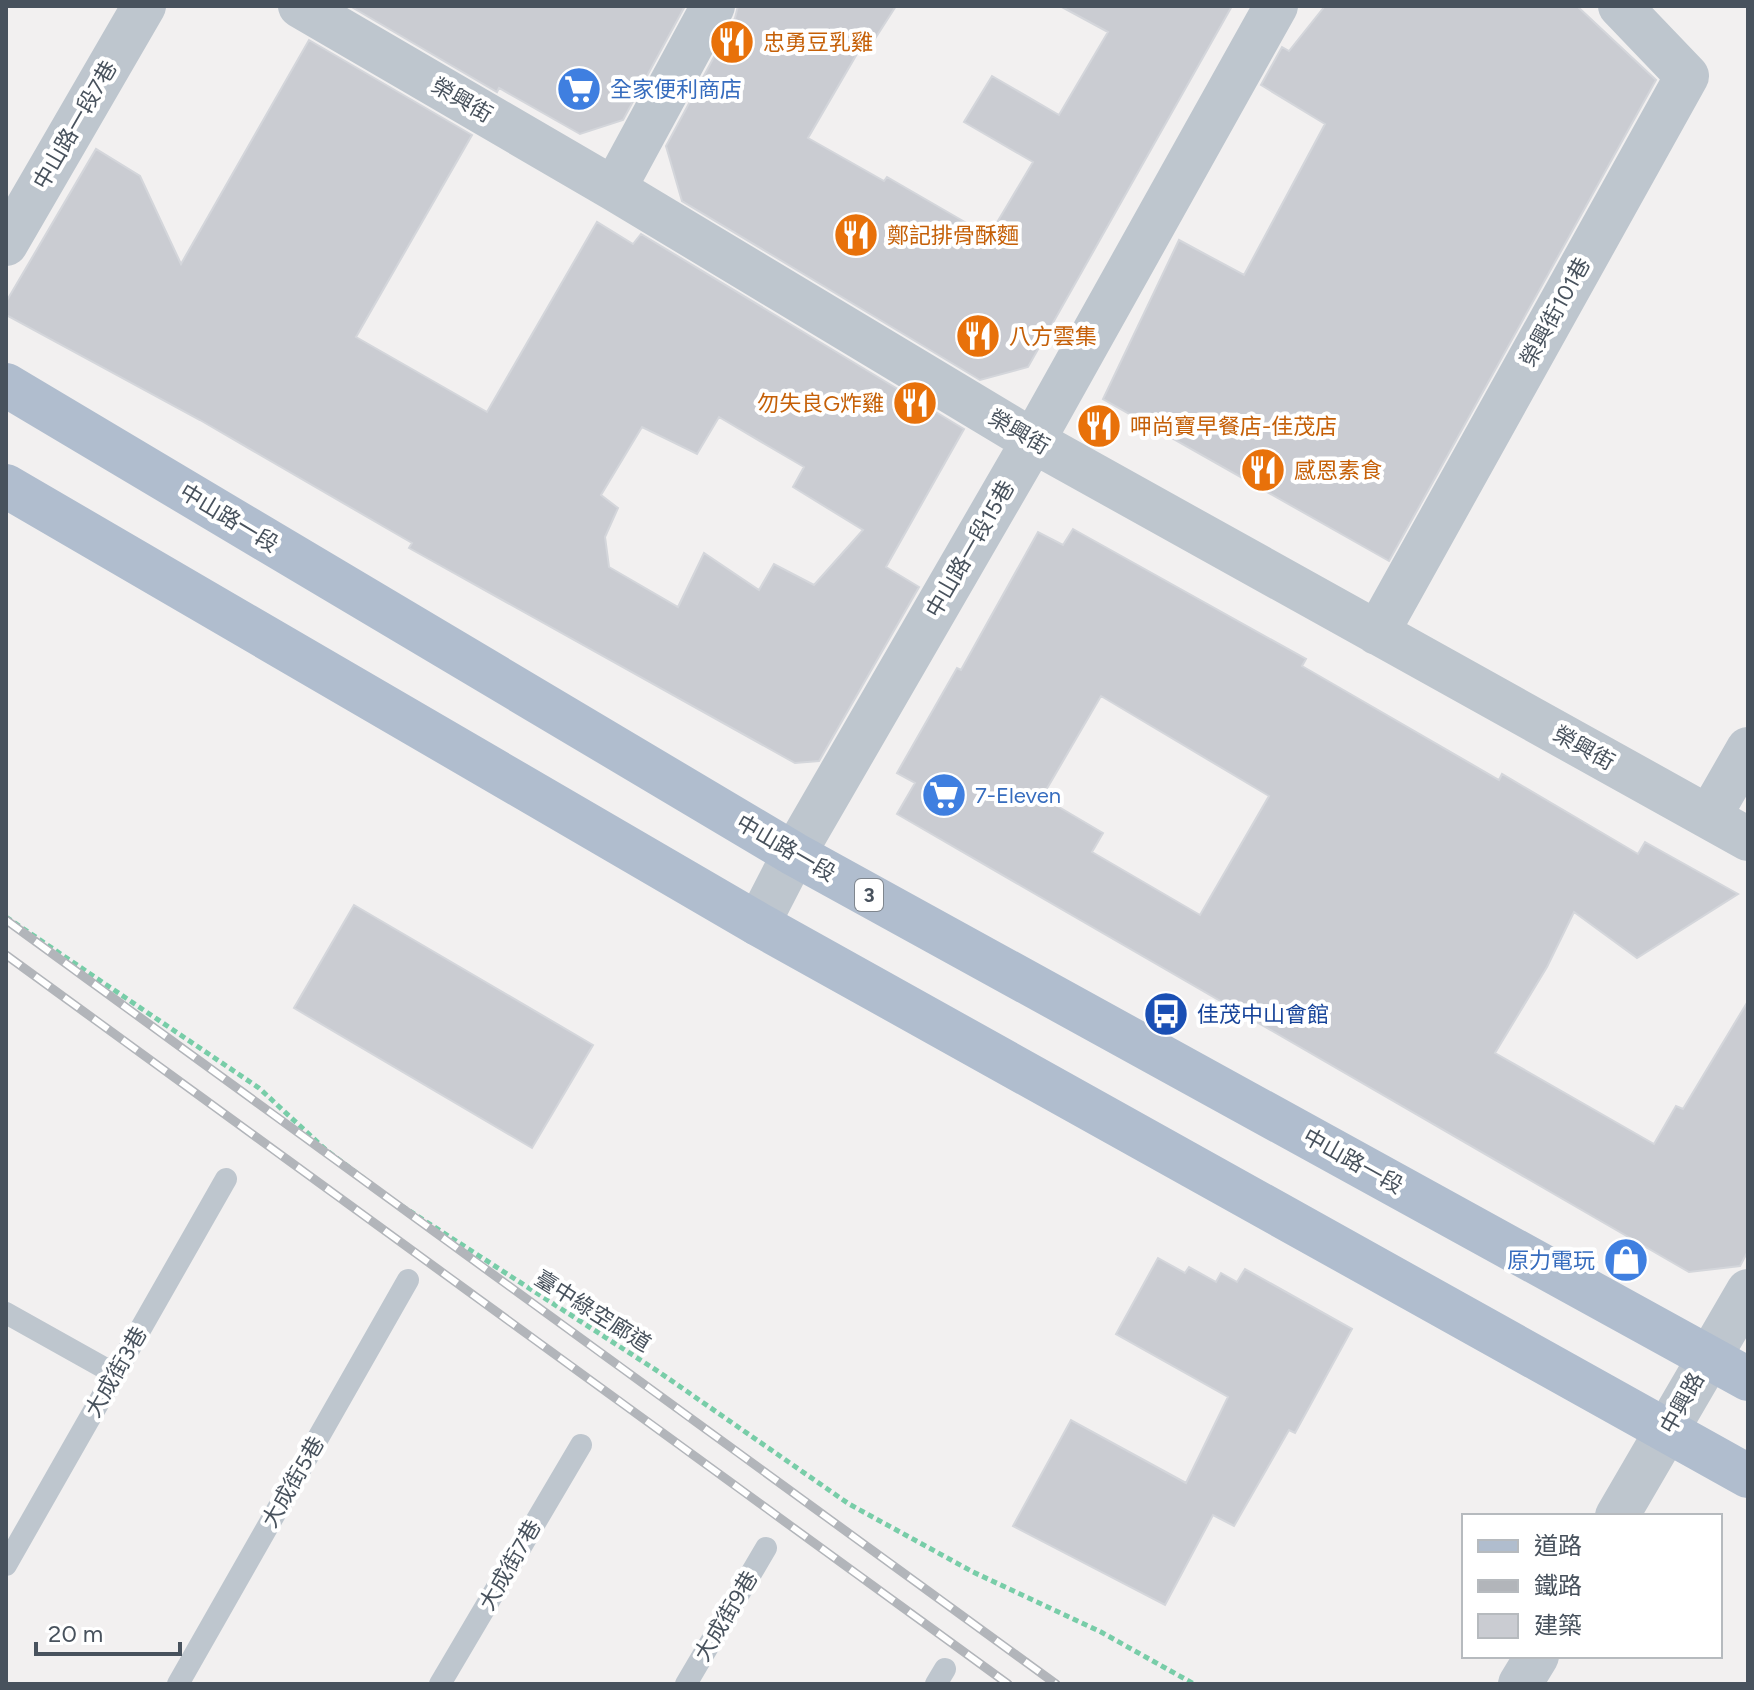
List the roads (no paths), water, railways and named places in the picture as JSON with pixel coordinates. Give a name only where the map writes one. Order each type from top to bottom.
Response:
[{"type":"main road","name":"中山路一段","points":[[6,385],[794,854],[1748,1379]]},
{"type":"main road","points":[[6,486],[758,924],[1748,1476]]},
{"type":"street","name":"中山路一段7巷","points":[[6,244],[144,6]]},
{"type":"street","name":"榮興街","points":[[300,6],[614,189],[1033,441],[1748,839]]},
{"type":"street","points":[[614,189],[713,6]]},
{"type":"street","name":"中山路一段15巷","points":[[758,924],[794,854],[1033,441],[1276,6]]},
{"type":"street","name":"榮興街101巷","points":[[1377,633],[1687,76],[1620,6]]},
{"type":"street","points":[[1709,817],[1748,749]]},
{"type":"street","name":"中興路","points":[[1618,1514],[1748,1291]]},
{"type":"street","points":[[1520,1684],[1536,1658]]},
{"type":"lane","name":"大成街3巷","points":[[6,1565],[226,1179]]},
{"type":"lane","name":"大成街5巷","points":[[178,1684],[408,1280]]},
{"type":"lane","points":[[6,1313],[115,1374]]},
{"type":"lane","name":"大成街7巷","points":[[440,1684],[581,1445]]},
{"type":"lane","name":"大成街9巷","points":[[686,1684],[766,1548]]},
{"type":"railway","points":[[6,920],[1056,1684]]},
{"type":"railway","points":[[6,955],[1008,1684]]},
{"type":"place","name":"忠勇豆乳雞","points":[[732,42]]},
{"type":"place","name":"全家便利商店","points":[[579,89]]},
{"type":"place","name":"鄭記排骨酥麵","points":[[856,235]]},
{"type":"place","name":"八方雲集","points":[[978,336]]},
{"type":"place","name":"勿失良G炸雞","points":[[915,403]]},
{"type":"place","name":"呷尚寶早餐店-佳茂店","points":[[1099,426]]},
{"type":"place","name":"感恩素食","points":[[1263,470]]},
{"type":"place","name":"7-Eleven","points":[[944,795]]},
{"type":"place","name":"佳茂中山會館","points":[[1166,1014]]},
{"type":"place","name":"原力電玩","points":[[1626,1260]]}]
